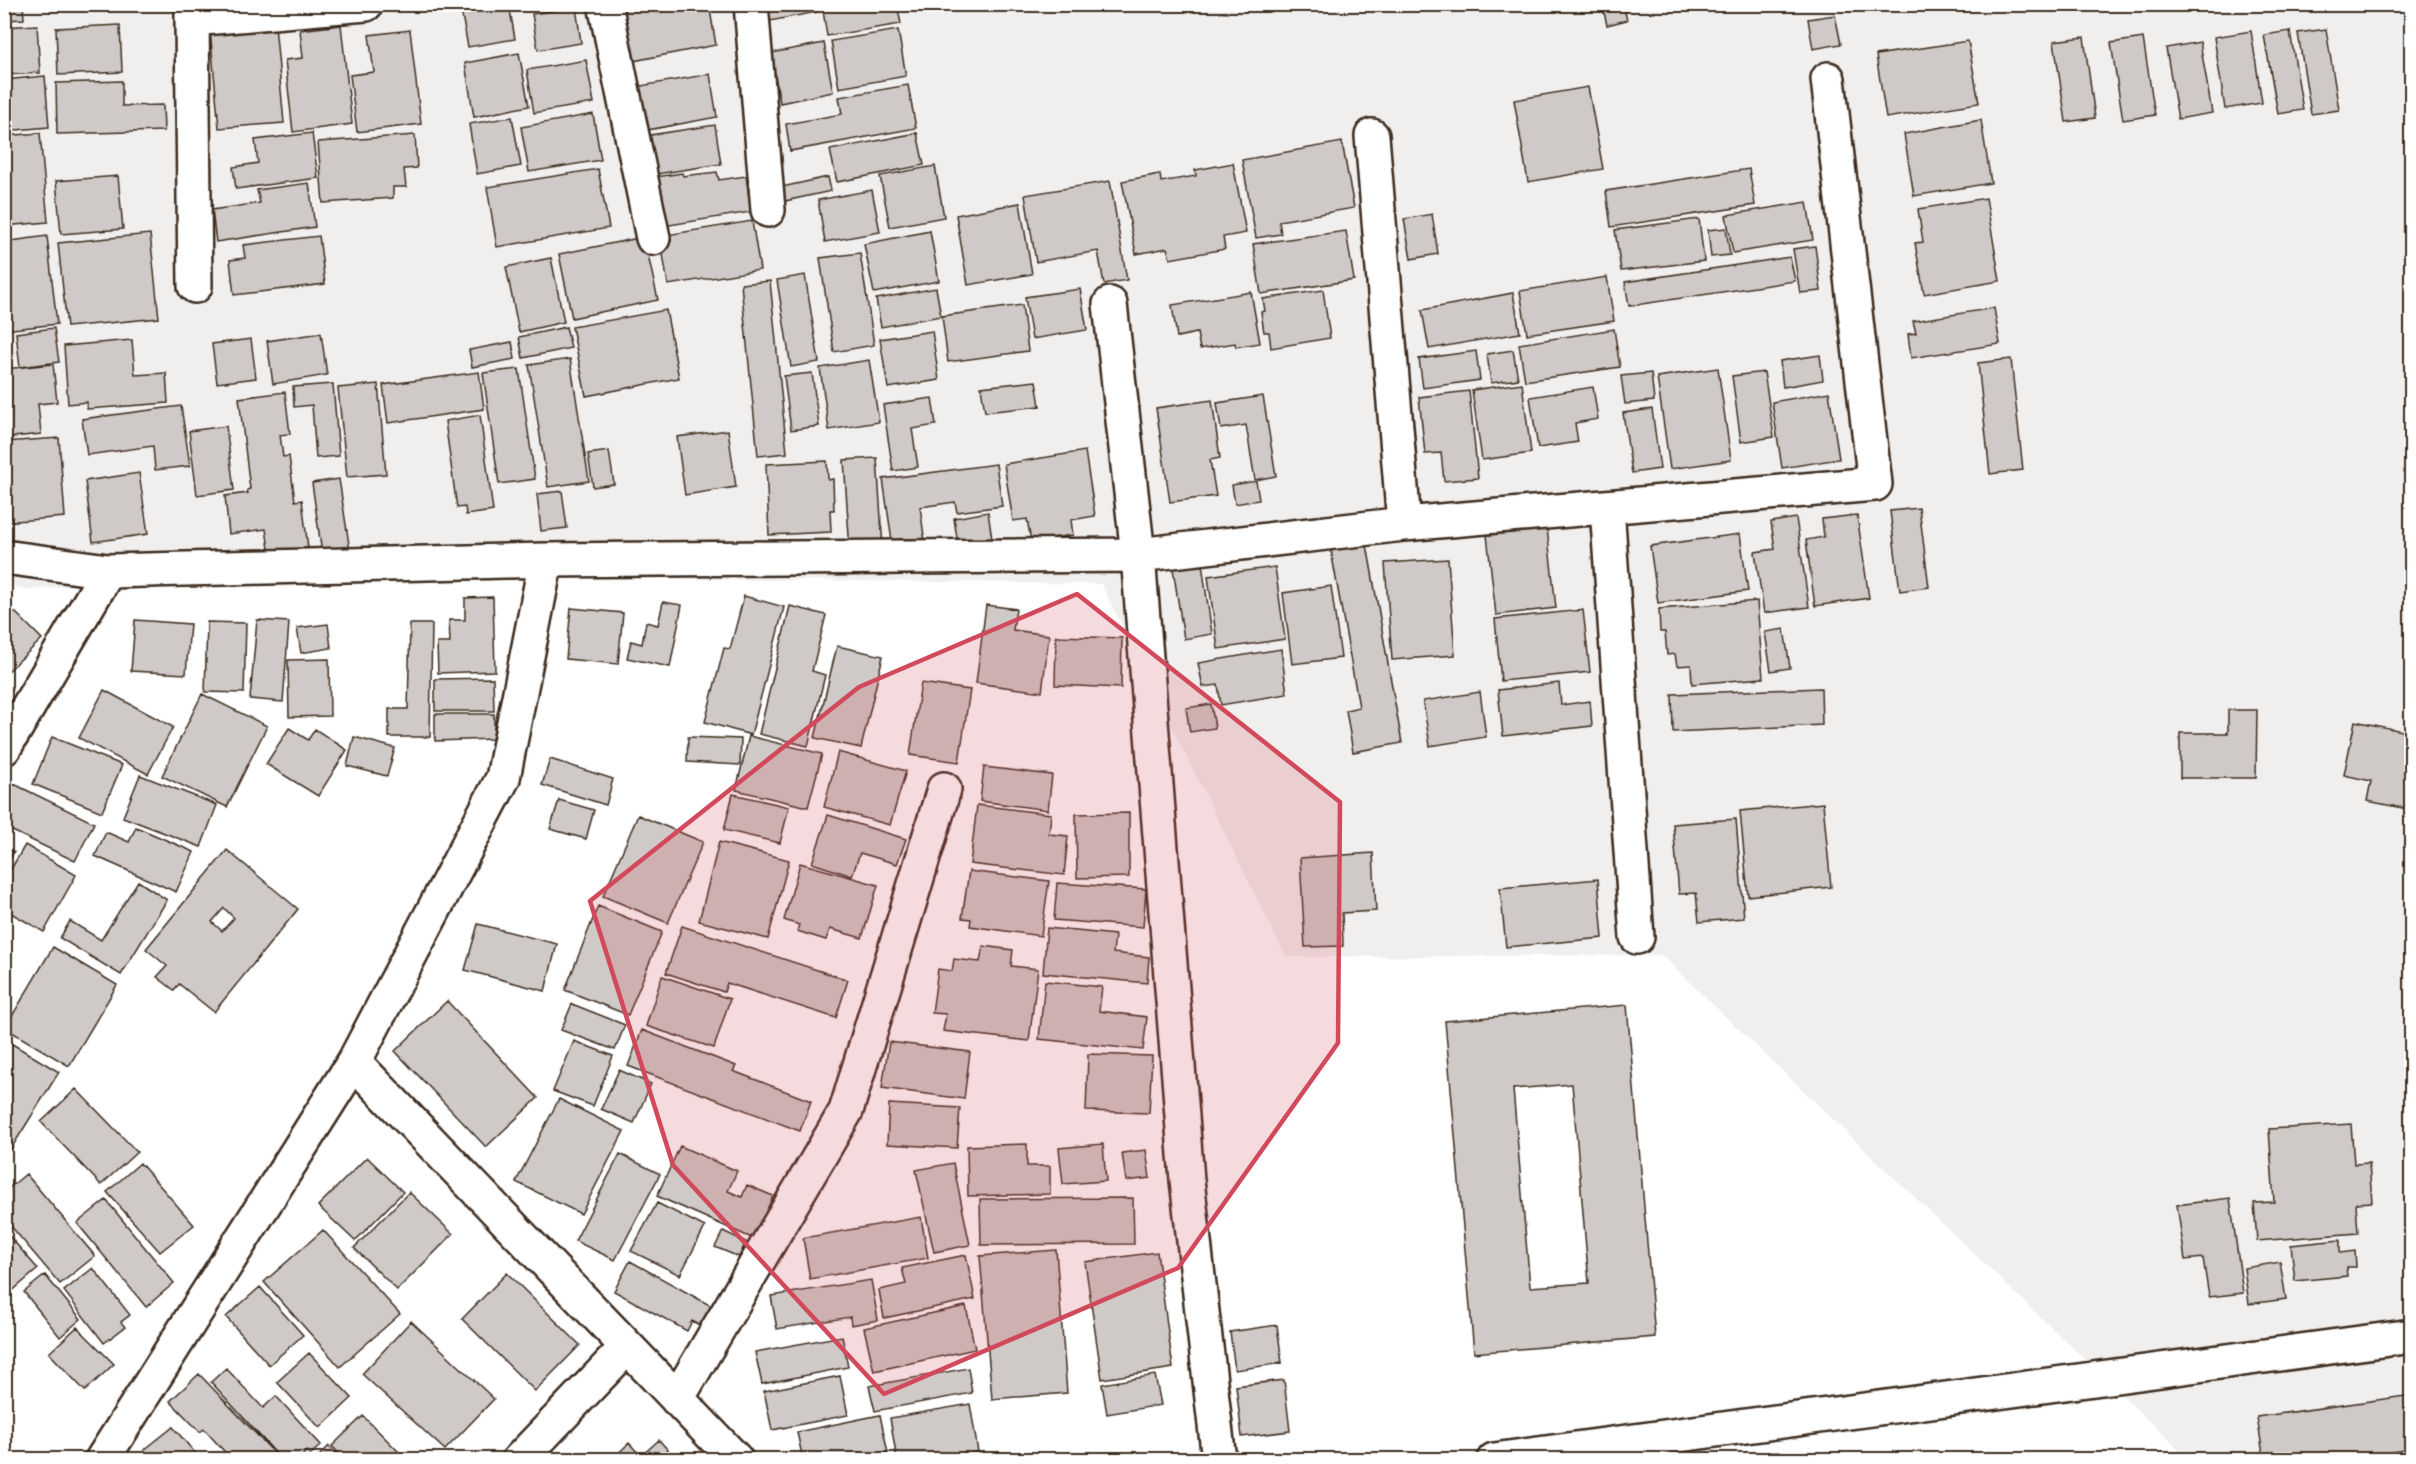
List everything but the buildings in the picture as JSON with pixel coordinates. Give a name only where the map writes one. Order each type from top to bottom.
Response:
[{"type":"street","points":[[195,286],[192,12],[366,4]]},
{"type":"street","points":[[605,4],[653,238]]},
{"type":"street","points":[[751,4],[768,210]]},
{"type":"street","points":[[4,556],[108,571],[546,560],[1138,555],[1404,524],[1875,484],[1828,79]]},
{"type":"street","points":[[1372,136],[1404,524]]},
{"type":"street","points":[[1110,304],[1138,555],[1186,1180],[1219,1460]]},
{"type":"street","points":[[1607,507],[1637,937]]},
{"type":"street","points":[[102,1460],[354,1062],[503,777],[546,560]]},
{"type":"street","points":[[4,748],[108,571]]},
{"type":"street","points":[[677,1399],[846,1111],[944,789]]},
{"type":"street","points":[[354,1062],[736,1460]]},
{"type":"street","points":[[1494,1460],[2412,1336]]},
{"type":"street","points":[[519,1460],[627,1347]]},
{"type":"highlighted area","points":[[1077,594],[1340,802],[1338,1043],[1178,1268],[884,1394],[673,1165],[590,901],[859,687]]},
{"type":"shaded area","points":[[5,5],[2411,5],[2411,1459],[2189,1459],[1661,955],[1286,957],[1101,584],[191,573],[30,590],[5,584]]}]
